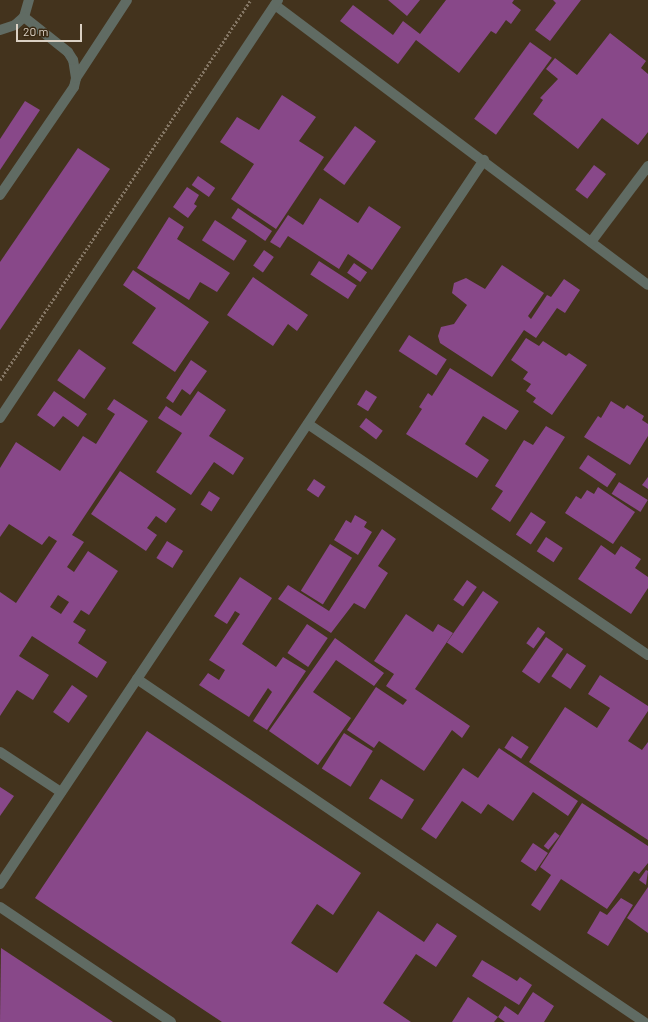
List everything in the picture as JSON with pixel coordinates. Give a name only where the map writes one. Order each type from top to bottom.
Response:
[{"type":"street","points":[[0,30],[16,25],[24,17],[29,0]]},
{"type":"street","points":[[0,194],[74,87],[76,78],[127,0]]},
{"type":"street","points":[[0,418],[276,2],[648,285]]},
{"type":"street","points":[[24,17],[68,52],[73,60],[76,78]]},
{"type":"street","points":[[0,884],[484,160]]},
{"type":"street","points":[[591,242],[648,166]]},
{"type":"street","points":[[308,424],[648,655]]},
{"type":"street","points":[[137,679],[644,1022]]},
{"type":"street","points":[[0,752],[61,792]]},
{"type":"street","points":[[0,907],[170,1022]]},
{"type":"path","points":[[0,380],[251,0]]},
{"type":"building","points":[[388,0],[420,0],[407,16]]},
{"type":"building","points":[[446,0],[514,0],[512,3],[521,10],[511,24],[506,20],[496,34],[491,31],[459,73],[416,40],[398,64],[340,21],[353,5],[393,35],[403,21],[420,34]]},
{"type":"building","points":[[553,0],[581,0],[550,41],[535,30],[556,3]]},
{"type":"building","points":[[610,33],[646,61],[641,68],[648,74],[648,132],[638,145],[602,118],[578,149],[533,114],[543,100],[540,98],[558,79],[546,69],[555,58],[577,75]]},
{"type":"building","points":[[530,42],[552,58],[496,135],[474,119]]},
{"type":"building","points":[[282,95],[316,117],[299,141],[324,157],[276,229],[231,199],[254,164],[220,142],[237,117],[259,130]]},
{"type":"building","points":[[25,101],[40,110],[0,170],[0,139]]},
{"type":"building","points":[[355,126],[376,141],[344,185],[323,170]]},
{"type":"building","points":[[78,148],[110,169],[0,330],[0,262]]},
{"type":"building","points":[[594,165],[606,174],[587,199],[575,190]]},
{"type":"building","points":[[198,176],[215,188],[209,197],[192,185]]},
{"type":"building","points":[[187,187],[199,195],[194,204],[197,206],[188,218],[173,207]]},
{"type":"building","points":[[320,198],[358,223],[369,206],[401,227],[372,270],[348,254],[339,269],[288,236],[280,248],[270,242],[288,215],[303,225]]},
{"type":"building","points":[[238,208],[272,231],[265,241],[231,218]]},
{"type":"building","points":[[169,217],[184,227],[177,239],[230,273],[217,292],[200,282],[189,300],[137,268]]},
{"type":"building","points":[[215,220],[247,241],[234,261],[202,240]]},
{"type":"building","points":[[264,250],[274,257],[263,272],[253,266]]},
{"type":"building","points":[[319,261],[357,286],[348,299],[310,274]]},
{"type":"building","points":[[354,263],[367,272],[360,282],[347,273]]},
{"type":"building","points":[[502,265],[544,293],[528,316],[531,319],[547,295],[551,297],[564,279],[580,290],[565,313],[557,308],[536,338],[524,330],[492,377],[440,343],[438,336],[441,327],[454,324],[467,305],[452,293],[454,283],[466,278],[485,289]]},
{"type":"building","points":[[133,270],[209,322],[175,372],[132,343],[156,308],[123,285]]},
{"type":"building","points":[[253,277],[308,315],[297,331],[288,324],[273,346],[227,315]]},
{"type":"building","points":[[409,335],[447,360],[436,375],[399,351]]},
{"type":"building","points":[[526,338],[539,346],[543,341],[566,356],[569,353],[587,365],[552,415],[533,402],[536,398],[526,391],[531,384],[523,379],[528,372],[511,360]]},
{"type":"building","points":[[79,349],[106,368],[84,399],[57,380]]},
{"type":"building","points":[[191,360],[207,371],[190,395],[182,389],[173,403],[166,398]]},
{"type":"building","points":[[450,368],[519,411],[506,430],[483,416],[465,444],[489,460],[477,478],[406,434],[422,409],[419,407],[428,393],[432,396]]},
{"type":"building","points":[[366,390],[377,397],[368,411],[357,404]]},
{"type":"building","points":[[54,391],[87,414],[78,427],[63,416],[54,427],[37,415]]},
{"type":"building","points":[[198,391],[226,410],[209,436],[244,458],[233,475],[214,462],[191,495],[156,472],[182,433],[158,418],[166,406],[181,416]]},
{"type":"building","points":[[114,399],[148,421],[72,535],[84,542],[67,567],[74,572],[88,551],[118,571],[89,615],[81,610],[73,622],[86,630],[78,643],[107,662],[97,678],[32,636],[19,656],[49,675],[33,700],[17,690],[0,716],[0,592],[16,603],[57,541],[49,536],[42,545],[9,524],[0,537],[0,468],[16,442],[60,471],[83,436],[96,444],[115,414],[107,409]],"holes":[[[58,595],[69,602],[61,614],[50,607]]]},
{"type":"building","points":[[611,401],[624,409],[627,405],[644,416],[642,420],[648,424],[648,436],[630,465],[584,437],[598,416],[601,418]]},
{"type":"building","points":[[366,418],[383,431],[376,439],[359,427]]},
{"type":"building","points":[[546,426],[565,437],[510,522],[491,509],[503,491],[495,486],[524,440],[533,445]]},
{"type":"building","points":[[588,455],[616,474],[607,487],[579,468]]},
{"type":"building","points":[[120,471],[176,509],[166,523],[156,516],[147,528],[157,535],[146,551],[91,514]]},
{"type":"building","points":[[648,477],[648,489],[642,485]]},
{"type":"building","points":[[314,479],[326,487],[318,498],[307,490]]},
{"type":"building","points":[[619,482],[648,500],[640,512],[612,494]]},
{"type":"building","points":[[598,487],[635,512],[613,544],[565,513],[576,496],[581,499],[587,490],[594,494]]},
{"type":"building","points":[[209,491],[220,498],[212,511],[201,505]]},
{"type":"building","points":[[531,512],[546,522],[531,544],[516,534]]},
{"type":"building","points":[[355,515],[367,522],[364,527],[372,532],[358,555],[334,540],[346,520],[351,523]]},
{"type":"building","points":[[382,529],[396,539],[378,566],[388,573],[365,609],[354,603],[331,633],[278,599],[288,585],[329,611]]},
{"type":"building","points":[[546,537],[563,548],[554,562],[537,551]]},
{"type":"building","points":[[167,541],[183,551],[173,568],[156,558]]},
{"type":"building","points":[[330,544],[352,558],[323,604],[301,591]]},
{"type":"building","points":[[601,545],[615,555],[621,546],[641,559],[635,568],[648,577],[648,588],[631,614],[578,579]]},
{"type":"building","points":[[240,577],[272,598],[242,644],[276,667],[283,657],[306,671],[267,730],[253,721],[272,692],[268,688],[249,717],[199,685],[208,673],[219,680],[225,670],[209,660],[240,614],[235,611],[227,624],[214,616]]},
{"type":"building","points":[[467,580],[477,587],[463,607],[453,600]]},
{"type":"building","points":[[483,591],[499,602],[462,654],[447,643]]},
{"type":"building","points":[[406,614],[433,632],[438,624],[453,633],[415,689],[470,726],[462,738],[452,730],[424,771],[379,741],[374,748],[347,730],[376,687],[403,705],[407,700],[386,686],[394,674],[374,661]]},
{"type":"building","points":[[307,624],[328,638],[308,667],[287,653]]},
{"type":"building","points":[[538,627],[545,632],[534,648],[526,643]]},
{"type":"building","points":[[546,637],[563,649],[539,683],[522,671]]},
{"type":"building","points":[[335,638],[384,673],[374,686],[336,660],[313,692],[351,718],[318,765],[269,731]]},
{"type":"building","points":[[567,653],[586,666],[570,689],[551,676]]},
{"type":"building","points":[[600,675],[648,706],[648,711],[628,741],[642,750],[648,742],[648,840],[529,762],[565,707],[597,728],[610,708],[588,694]]},
{"type":"building","points":[[72,685],[88,696],[69,723],[53,712]]},
{"type":"building","points":[[147,731],[361,873],[333,915],[317,904],[291,943],[337,973],[378,911],[424,942],[437,923],[457,936],[436,967],[416,954],[383,1003],[411,1022],[222,1022],[35,898]]},
{"type":"building","points":[[344,733],[373,751],[351,787],[322,769]]},
{"type":"building","points":[[512,736],[529,747],[521,759],[504,748]]},
{"type":"building","points":[[499,748],[578,801],[568,816],[533,792],[513,821],[488,804],[481,814],[462,801],[436,839],[421,829],[463,768],[478,778]]},
{"type":"building","points":[[381,779],[414,800],[402,819],[369,799]]},
{"type":"building","points":[[0,787],[14,796],[0,816]]},
{"type":"building","points":[[582,803],[648,846],[648,863],[639,874],[634,871],[607,909],[561,879],[540,911],[531,905],[551,875],[540,867]]},
{"type":"building","points":[[555,832],[560,836],[548,850],[544,846]]},
{"type":"building","points":[[533,843],[548,853],[536,871],[521,861]]},
{"type":"building","points":[[646,870],[648,871],[646,885],[639,880]]},
{"type":"building","points":[[648,887],[648,933],[627,918]]},
{"type":"building","points":[[621,898],[633,905],[608,946],[587,933],[600,911],[607,915]]},
{"type":"building","points":[[1,948],[113,1022],[0,1022]]},
{"type":"building","points":[[482,960],[517,981],[520,977],[532,985],[519,1005],[472,976]]},
{"type":"building","points":[[533,992],[554,1006],[544,1022],[505,1022],[498,1017],[505,1006],[518,1015]]},
{"type":"building","points":[[468,997],[498,1017],[494,1022],[452,1022]]}]
